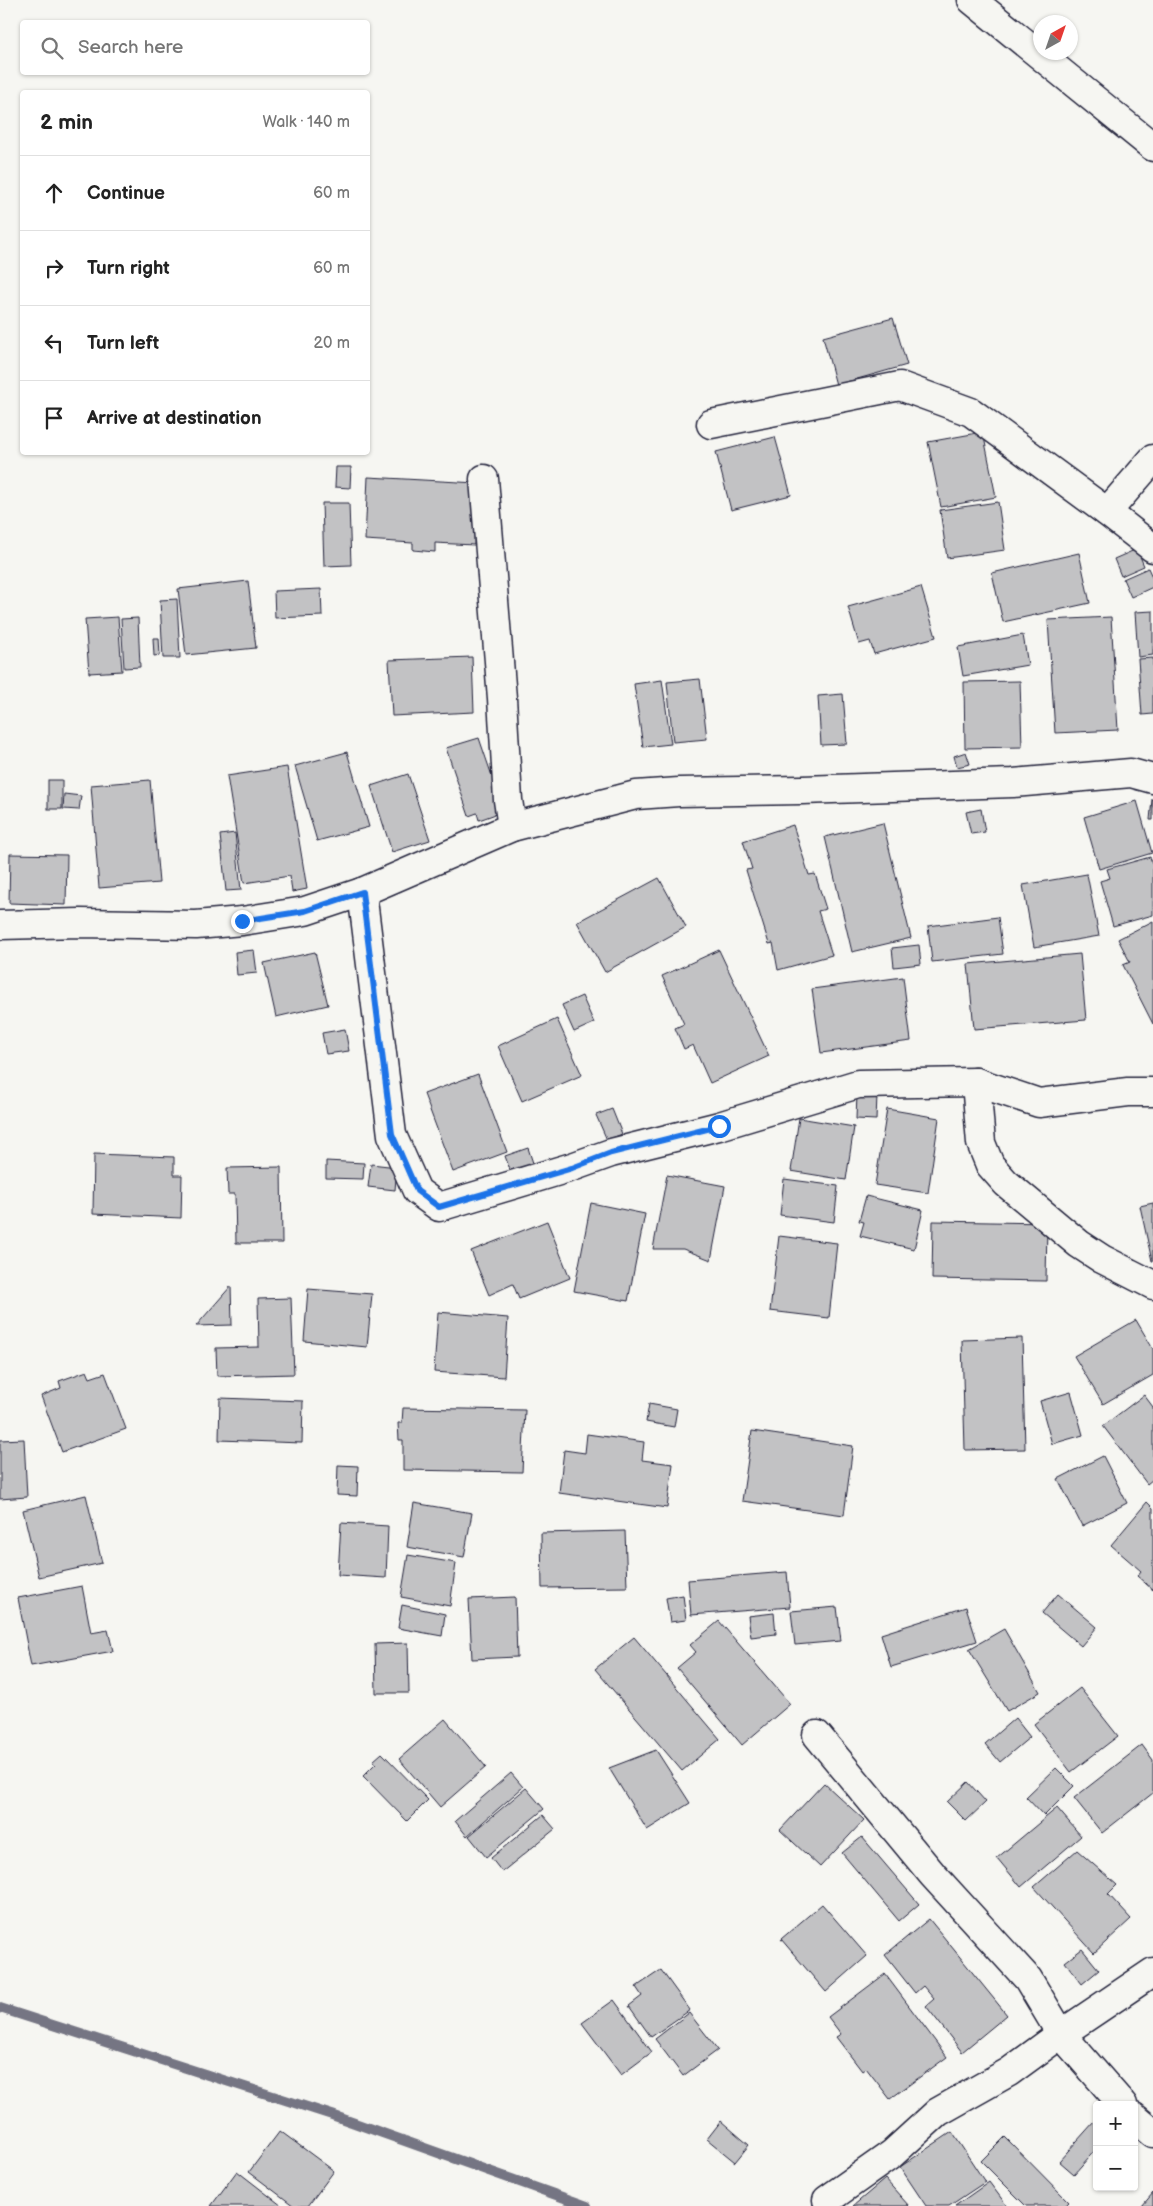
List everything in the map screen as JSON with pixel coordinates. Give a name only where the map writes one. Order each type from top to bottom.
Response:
[{"type":"street","points":[[974,1],[1153,147]]},
{"type":"street","points":[[711,424],[900,386],[971,412],[1153,548]]},
{"type":"street","points":[[1107,512],[1153,459]]},
{"type":"street","points":[[484,479],[502,698],[506,782],[512,828]]},
{"type":"street","points":[[0,925],[196,926],[305,911],[362,892],[512,828],[636,795],[679,792],[1013,783],[1146,770]]},
{"type":"street","points":[[362,892],[392,1134],[417,1191],[439,1207],[572,1168],[611,1153],[719,1126],[858,1084],[976,1082],[1039,1103],[1128,1092],[1153,1092]]},
{"type":"street","points":[[976,1082],[981,1143],[990,1165],[1006,1183],[1079,1244],[1102,1259],[1153,1285]]},
{"type":"street","points":[[817,1736],[933,1875],[1028,1979],[1061,2034],[1120,2101]]},
{"type":"street","points":[[828,2200],[892,2154],[938,2112],[1009,2072],[1061,2034],[1153,1972]]},
{"type":"street","points":[[1138,2120],[1153,2133]]},
{"type":"building","points":[[893,318],[907,365],[836,385],[823,337]]},
{"type":"building","points":[[983,432],[996,497],[941,507],[928,442]]},
{"type":"building","points":[[775,437],[791,495],[731,510],[716,452]]},
{"type":"building","points":[[336,467],[351,467],[350,488],[335,487]]},
{"type":"building","points":[[368,477],[477,483],[474,545],[435,543],[435,552],[413,550],[413,543],[365,540]]},
{"type":"building","points":[[998,502],[1005,550],[947,558],[940,510]]},
{"type":"building","points":[[322,503],[349,503],[351,565],[324,566]]},
{"type":"building","points":[[1137,549],[1144,566],[1121,576],[1114,559]]},
{"type":"building","points":[[1079,553],[1090,603],[1003,622],[992,573]]},
{"type":"building","points":[[1148,568],[1153,579],[1153,587],[1131,597],[1123,579]]},
{"type":"building","points":[[248,581],[256,648],[186,655],[178,589]]},
{"type":"building","points":[[921,587],[936,637],[874,654],[870,641],[859,644],[848,607]]},
{"type":"building","points":[[321,589],[322,616],[275,618],[274,591]]},
{"type":"building","points":[[177,599],[180,658],[163,658],[160,600]]},
{"type":"building","points":[[1153,611],[1153,655],[1138,657],[1135,612]]},
{"type":"building","points":[[118,617],[122,671],[89,673],[85,619]]},
{"type":"building","points":[[1111,617],[1118,730],[1055,733],[1048,620]]},
{"type":"building","points":[[138,618],[140,667],[124,668],[121,619]]},
{"type":"building","points":[[1023,635],[1028,665],[963,676],[958,647]]},
{"type":"building","points":[[153,638],[159,638],[160,655],[154,656]]},
{"type":"building","points":[[472,657],[474,712],[392,716],[389,660]]},
{"type":"building","points":[[1153,658],[1153,714],[1142,715],[1138,659]]},
{"type":"building","points":[[700,679],[707,739],[673,742],[667,682]]},
{"type":"building","points":[[662,680],[671,744],[643,747],[634,684]]},
{"type":"building","points":[[1020,681],[1022,747],[965,748],[964,682]]},
{"type":"building","points":[[843,694],[847,744],[821,745],[818,696]]},
{"type":"building","points":[[479,738],[504,811],[479,820],[477,813],[469,816],[446,748]]},
{"type":"building","points":[[347,752],[369,827],[317,841],[295,766]]},
{"type":"building","points":[[966,752],[970,764],[957,767],[954,756]]},
{"type":"building","points":[[287,767],[307,889],[292,892],[290,876],[244,883],[227,776]]},
{"type":"building","points":[[408,774],[430,840],[392,852],[371,786]]},
{"type":"building","points":[[48,780],[62,780],[62,809],[48,809]]},
{"type":"building","points":[[150,780],[159,883],[99,888],[91,785]]},
{"type":"building","points":[[64,794],[81,796],[79,810],[63,809]]},
{"type":"building","points":[[1152,799],[1153,820],[1150,820]]},
{"type":"building","points":[[1137,801],[1152,853],[1099,869],[1084,817]]},
{"type":"building","points":[[981,809],[985,832],[971,834],[966,812]]},
{"type":"building","points":[[883,823],[911,938],[852,952],[825,837]]},
{"type":"building","points":[[793,825],[809,875],[815,874],[826,909],[818,911],[832,955],[778,970],[773,943],[769,944],[746,870],[752,869],[743,841]]},
{"type":"building","points":[[235,833],[241,890],[226,891],[220,835]]},
{"type":"building","points":[[10,854],[67,855],[66,905],[9,903]]},
{"type":"building","points":[[1150,857],[1153,866],[1153,915],[1113,926],[1100,881],[1110,878],[1107,869]]},
{"type":"building","points":[[1087,874],[1099,936],[1034,947],[1023,885]]},
{"type":"building","points":[[659,878],[686,927],[605,972],[577,922]]},
{"type":"building","points":[[998,917],[1003,954],[932,962],[928,926]]},
{"type":"building","points":[[1153,921],[1153,1024],[1123,965],[1130,962],[1118,939]]},
{"type":"building","points":[[919,945],[921,964],[894,967],[892,948]]},
{"type":"building","points":[[254,950],[257,973],[237,975],[235,952]]},
{"type":"building","points":[[719,950],[769,1056],[710,1083],[693,1045],[684,1049],[675,1028],[684,1024],[662,976]]},
{"type":"building","points":[[315,952],[328,1005],[276,1017],[264,963]]},
{"type":"building","points":[[1080,954],[1086,1020],[974,1029],[968,964]]},
{"type":"building","points":[[903,977],[911,1041],[821,1053],[812,989]]},
{"type":"building","points":[[582,996],[594,1023],[574,1032],[562,1005]]},
{"type":"building","points":[[557,1019],[582,1075],[522,1101],[498,1046]]},
{"type":"building","points":[[345,1029],[349,1051],[326,1054],[322,1033]]},
{"type":"building","points":[[478,1074],[507,1152],[453,1172],[424,1094]]},
{"type":"building","points":[[857,1094],[877,1095],[876,1120],[856,1119]]},
{"type":"building","points":[[612,1109],[622,1134],[607,1140],[596,1115]]},
{"type":"building","points":[[887,1109],[939,1118],[928,1193],[875,1185]]},
{"type":"building","points":[[799,1118],[854,1127],[846,1180],[791,1171]]},
{"type":"building","points":[[528,1148],[535,1169],[513,1178],[505,1156]]},
{"type":"building","points":[[94,1154],[174,1157],[174,1175],[182,1175],[181,1218],[93,1214]]},
{"type":"building","points":[[326,1161],[364,1163],[363,1179],[326,1178]]},
{"type":"building","points":[[371,1164],[397,1167],[395,1190],[368,1187]]},
{"type":"building","points":[[281,1167],[282,1243],[236,1243],[235,1194],[228,1194],[227,1168]]},
{"type":"building","points":[[667,1175],[725,1186],[711,1260],[683,1249],[653,1249]]},
{"type":"building","points":[[784,1179],[838,1186],[834,1222],[780,1215]]},
{"type":"building","points":[[866,1196],[923,1210],[914,1249],[860,1236],[864,1222],[859,1221]]},
{"type":"building","points":[[591,1203],[645,1214],[628,1301],[574,1291]]},
{"type":"building","points":[[1153,1203],[1153,1261],[1152,1261],[1140,1206]]},
{"type":"building","points":[[547,1221],[570,1278],[519,1299],[513,1284],[489,1295],[471,1251]]},
{"type":"building","points":[[933,1221],[1047,1223],[1046,1281],[932,1279]]},
{"type":"building","points":[[779,1236],[837,1243],[829,1318],[770,1311]]},
{"type":"building","points":[[231,1286],[232,1325],[196,1326]]},
{"type":"building","points":[[308,1289],[372,1294],[367,1347],[304,1341]]},
{"type":"building","points":[[291,1298],[294,1374],[217,1376],[216,1348],[259,1347],[258,1299]]},
{"type":"building","points":[[438,1312],[508,1318],[504,1377],[434,1372]]},
{"type":"building","points":[[1136,1320],[1153,1349],[1153,1375],[1103,1404],[1074,1356]]},
{"type":"building","points":[[1022,1338],[1025,1449],[965,1450],[962,1340]]},
{"type":"building","points":[[87,1371],[90,1378],[105,1373],[126,1429],[62,1452],[41,1396],[61,1388],[59,1381]]},
{"type":"building","points":[[1071,1392],[1083,1435],[1052,1444],[1040,1401]]},
{"type":"building","points":[[1144,1395],[1153,1407],[1153,1479],[1147,1484],[1103,1426]]},
{"type":"building","points":[[220,1398],[303,1401],[302,1443],[219,1440]]},
{"type":"building","points":[[649,1404],[677,1409],[674,1427],[646,1422]]},
{"type":"building","points":[[403,1408],[525,1410],[522,1472],[403,1470],[403,1440],[399,1440],[398,1423],[402,1423]]},
{"type":"building","points":[[752,1431],[853,1446],[844,1515],[742,1501]]},
{"type":"building","points":[[587,1434],[644,1442],[642,1460],[673,1464],[667,1508],[559,1493],[564,1450],[585,1453]]},
{"type":"building","points":[[24,1439],[27,1497],[0,1499],[0,1440]]},
{"type":"building","points":[[1103,1456],[1127,1503],[1082,1526],[1058,1479]]},
{"type":"building","points":[[338,1465],[358,1466],[357,1496],[337,1495]]},
{"type":"building","points":[[86,1495],[102,1563],[39,1577],[23,1510]]},
{"type":"building","points":[[1147,1502],[1153,1508],[1153,1590],[1137,1576],[1141,1571],[1111,1545]]},
{"type":"building","points":[[414,1503],[472,1513],[464,1557],[407,1547]]},
{"type":"building","points":[[341,1523],[388,1526],[386,1578],[338,1575]]},
{"type":"building","points":[[625,1531],[627,1587],[542,1588],[541,1533]]},
{"type":"building","points":[[408,1555],[456,1563],[450,1606],[401,1597]]},
{"type":"building","points":[[787,1572],[790,1607],[691,1615],[688,1580]]},
{"type":"building","points":[[82,1586],[91,1633],[108,1630],[113,1651],[31,1666],[18,1598]]},
{"type":"building","points":[[1058,1594],[1097,1627],[1081,1646],[1042,1613]]},
{"type":"building","points":[[683,1595],[686,1620],[670,1622],[666,1598]]},
{"type":"building","points":[[515,1597],[517,1657],[472,1659],[469,1599]]},
{"type":"building","points":[[402,1605],[445,1614],[442,1636],[398,1628]]},
{"type":"building","points":[[837,1607],[841,1641],[795,1645],[791,1611]]},
{"type":"building","points":[[966,1607],[977,1641],[891,1667],[881,1634]]},
{"type":"building","points":[[774,1613],[776,1634],[751,1637],[748,1616]]},
{"type":"building","points":[[719,1621],[790,1704],[742,1745],[677,1668],[696,1652],[690,1645]]},
{"type":"building","points":[[1004,1629],[1040,1692],[1007,1711],[969,1649]]},
{"type":"building","points":[[634,1637],[720,1739],[682,1771],[595,1669]]},
{"type":"building","points":[[408,1643],[409,1693],[376,1693],[375,1644]]},
{"type":"building","points":[[1080,1688],[1118,1736],[1071,1772],[1034,1724]]},
{"type":"building","points":[[1015,1718],[1030,1737],[1000,1762],[985,1744]]},
{"type":"building","points":[[445,1719],[486,1767],[440,1807],[399,1759]]},
{"type":"building","points":[[1142,1745],[1153,1760],[1153,1793],[1102,1833],[1074,1798]]},
{"type":"building","points":[[656,1750],[690,1803],[647,1830],[609,1768]]},
{"type":"building","points":[[382,1753],[428,1800],[407,1821],[363,1776],[376,1763],[373,1761]]},
{"type":"building","points":[[1056,1768],[1074,1786],[1044,1816],[1026,1797]]},
{"type":"building","points":[[511,1773],[523,1787],[467,1836],[455,1821]]},
{"type":"building","points":[[968,1782],[986,1802],[966,1821],[947,1802]]},
{"type":"building","points":[[824,1783],[864,1820],[820,1867],[780,1830]]},
{"type":"building","points":[[526,1788],[544,1809],[486,1857],[469,1836]]},
{"type":"building","points":[[1057,1808],[1081,1836],[1021,1887],[997,1858]]},
{"type":"building","points":[[543,1815],[555,1829],[502,1872],[491,1858]]},
{"type":"building","points":[[862,1837],[919,1904],[899,1921],[842,1853]]},
{"type":"building","points":[[1077,1850],[1117,1885],[1108,1894],[1131,1919],[1094,1953],[1034,1887]]},
{"type":"building","points":[[822,1904],[867,1956],[826,1992],[781,1939]]},
{"type":"building","points":[[929,1919],[1007,2015],[962,2052],[926,2006],[934,1999],[923,1986],[915,1993],[885,1955]]},
{"type":"building","points":[[1082,1949],[1099,1970],[1082,1984],[1065,1962]]},
{"type":"building","points":[[661,1970],[690,2010],[651,2037],[629,2006],[642,1996],[636,1987]]},
{"type":"building","points":[[885,1974],[947,2057],[890,2099],[866,2068],[862,2071],[836,2037],[841,2034],[828,2017]]},
{"type":"building","points":[[614,2000],[652,2052],[621,2075],[582,2023]]},
{"type":"building","points":[[689,2013],[718,2050],[683,2076],[655,2039]]},
{"type":"building","points":[[721,2121],[749,2145],[735,2162],[707,2139]]},
{"type":"building","points":[[1093,2123],[1093,2153],[1074,2174],[1059,2161]]},
{"type":"building","points":[[280,2131],[334,2171],[308,2206],[294,2206],[249,2172]]},
{"type":"building","points":[[952,2132],[985,2182],[949,2206],[926,2206],[900,2167]]},
{"type":"building","points":[[1005,2137],[1069,2202],[1065,2206],[1026,2206],[981,2161]]},
{"type":"building","points":[[237,2171],[282,2206],[211,2206]]},
{"type":"building","points":[[885,2179],[909,2206],[853,2206]]},
{"type":"building","points":[[989,2182],[1007,2206],[955,2206]]},
{"type":"building","points":[[1153,2193],[1153,2206],[1142,2206]]},
{"type":"waterway","points":[[0,2008],[332,2115],[587,2206]]},
{"type":"route","points":[[242,921],[305,911],[362,892],[392,1134],[417,1191],[439,1207],[572,1168],[611,1153],[719,1126]]}]
